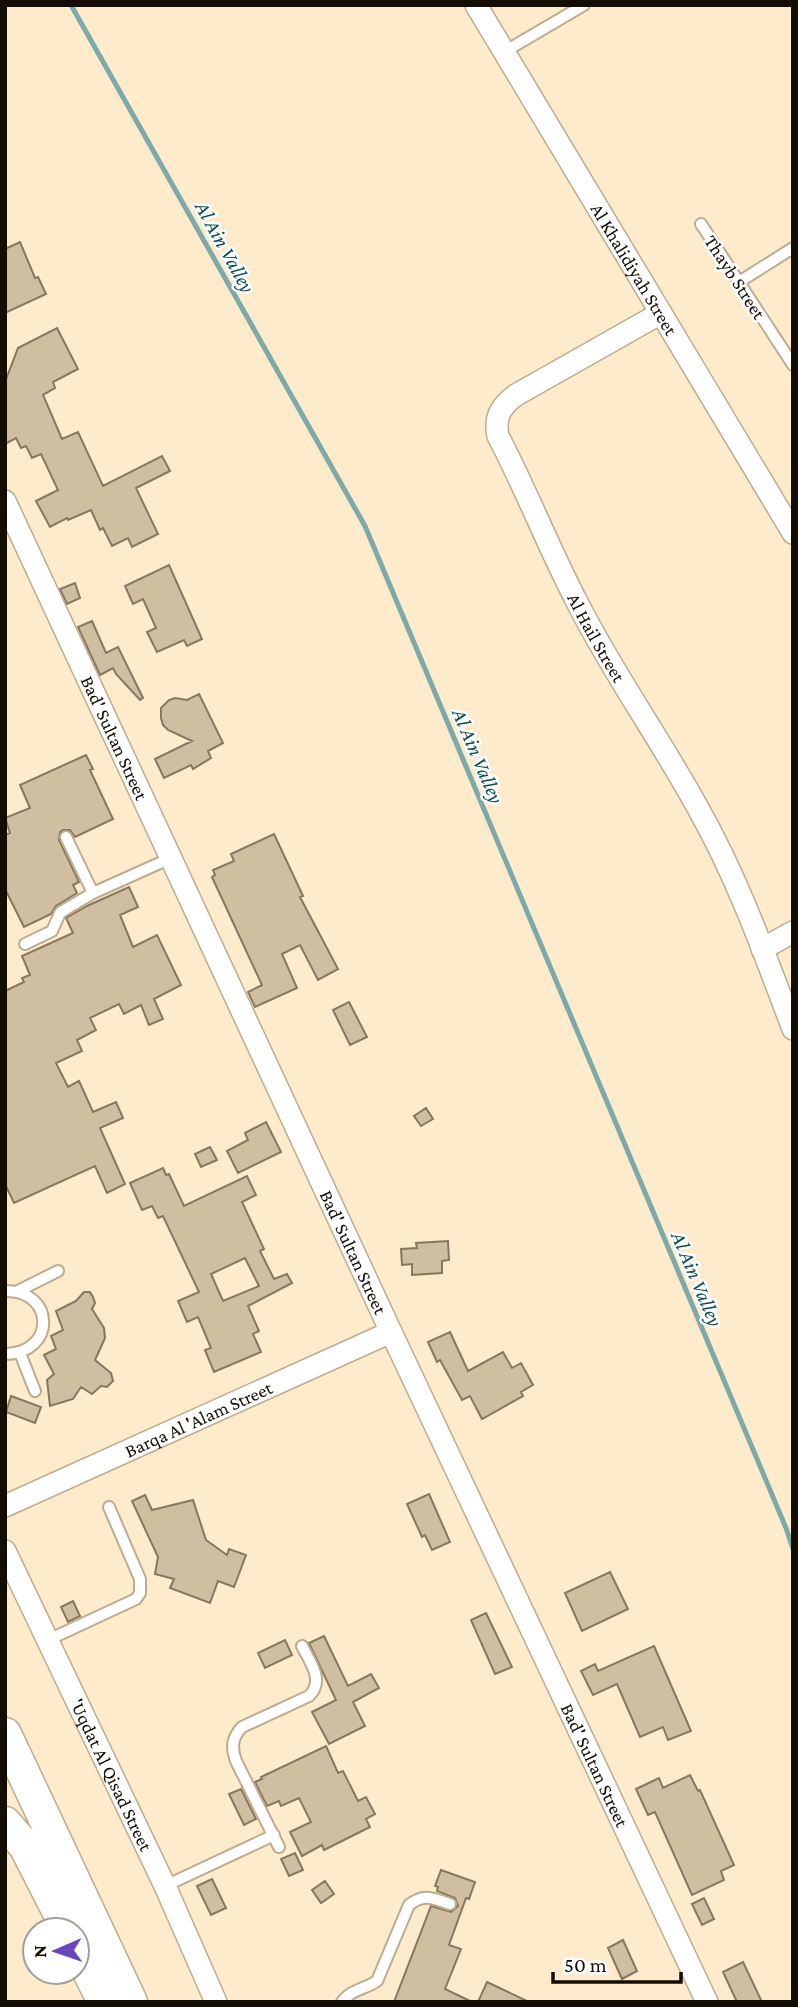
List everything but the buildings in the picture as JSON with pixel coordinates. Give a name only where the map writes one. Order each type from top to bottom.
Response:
[{"type":"main road","points":[[5,1734],[131,2002]]},
{"type":"main road","points":[[5,1823],[29,1853],[61,1916]]},
{"type":"main road","points":[[5,1842],[39,1916]]},
{"type":"main road","points":[[91,1976],[104,2002]]},
{"type":"main road","points":[[73,1986],[80,2002]]},
{"type":"street","name":"Al Khalidiyah Street","points":[[476,5],[793,533]]},
{"type":"street","name":"Al Hail Street","points":[[661,313],[516,395],[501,408],[496,426],[498,436],[578,603],[705,820],[729,869],[793,1029]]},
{"type":"street","name":"Bad' Sultan Street","points":[[5,501],[391,1332],[707,2002]]},
{"type":"street","points":[[762,948],[793,932]]},
{"type":"street","name":"Barqa Al 'Alam Street","points":[[5,1506],[391,1332]]},
{"type":"street","name":"'Uqdat Al Qisad Street","points":[[5,1551],[165,1886],[216,2002]]},
{"type":"lane","points":[[504,52],[584,5]]},
{"type":"lane","name":"Thayb Street","points":[[701,224],[793,365]]},
{"type":"lane","points":[[738,282],[793,248]]},
{"type":"lane","points":[[66,836],[93,893]]},
{"type":"lane","points":[[25,944],[52,931],[60,914],[93,893],[171,858]]},
{"type":"lane","points":[[5,1292],[18,1291],[58,1271]]},
{"type":"lane","points":[[5,1354],[20,1353],[32,1347],[41,1336],[43,1321],[40,1308],[31,1297],[18,1291]]},
{"type":"lane","points":[[20,1353],[35,1391]]},
{"type":"lane","points":[[48,1640],[136,1599],[140,1593],[140,1579],[109,1507]]},
{"type":"lane","points":[[279,1847],[236,1761],[233,1743],[242,1727],[315,1691],[317,1677],[302,1646]]},
{"type":"lane","points":[[165,1886],[274,1835]]},
{"type":"lane","points":[[342,2002],[355,1991],[368,1988],[377,1981],[409,1905],[418,1898],[429,1897],[450,1904]]},
{"type":"waterway","name":"Al Ain Valley","points":[[71,5],[365,526],[793,1549]]}]
